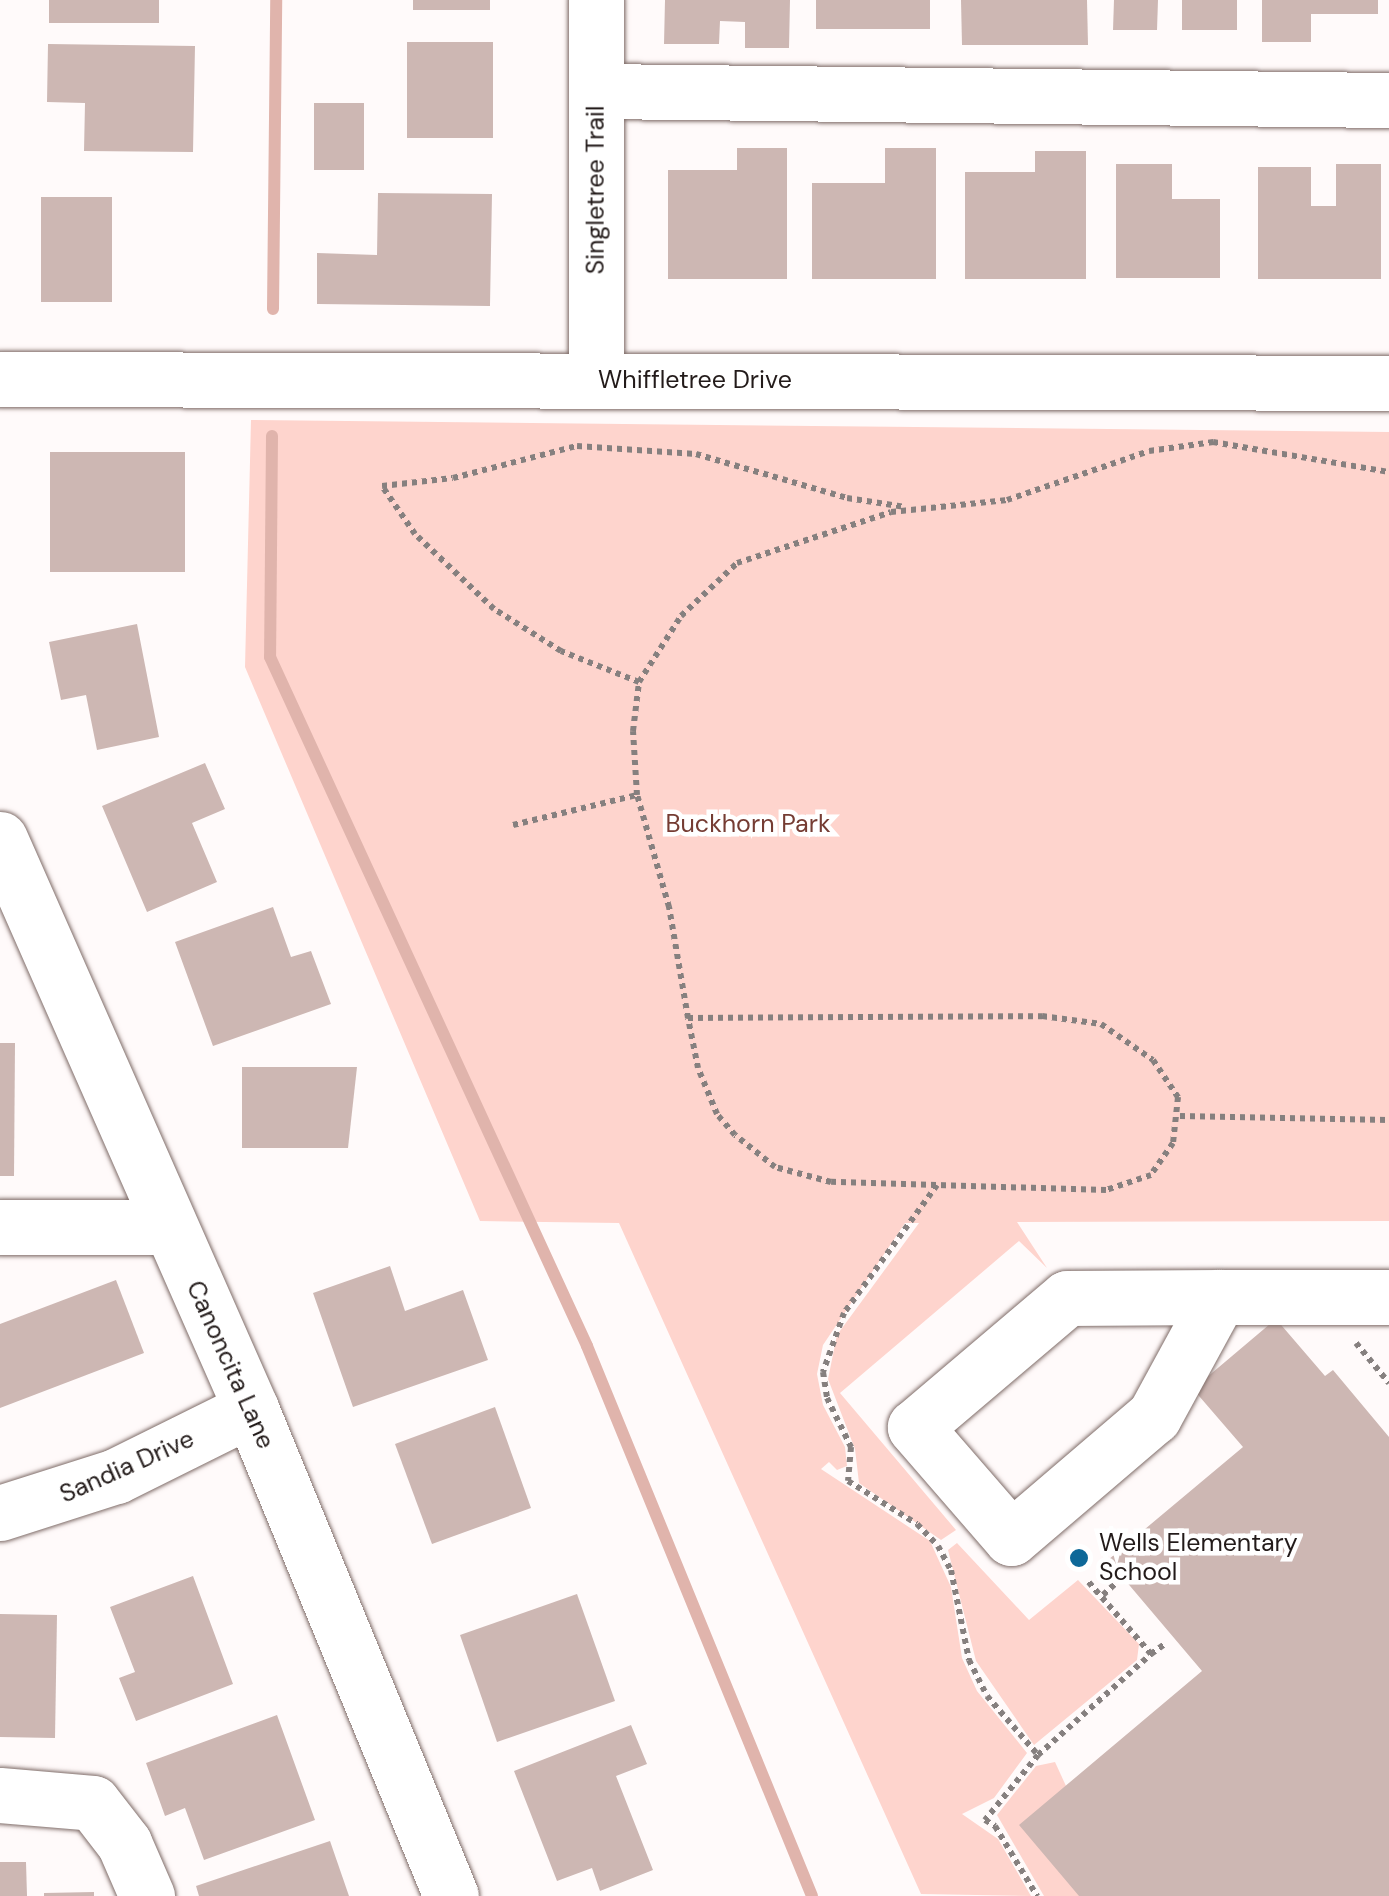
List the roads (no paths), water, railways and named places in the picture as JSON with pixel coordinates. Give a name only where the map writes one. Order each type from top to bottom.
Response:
[{"type":"street","name":"Singletree Trail","points":[[596,0],[596,379]]},
{"type":"street","points":[[596,91],[1389,100]]},
{"type":"street","name":"Whiffletree Drive","points":[[0,379],[1389,383]]},
{"type":"street","name":"Canoncita Lane","points":[[0,839],[20,943],[169,1227],[251,1410],[451,1896]]},
{"type":"street","points":[[0,1226],[169,1227]]},
{"type":"street","points":[[1220,1297],[1154,1416],[1011,1538],[915,1427],[1067,1298],[1220,1297],[1389,1297]]},
{"type":"street","name":"Sandia Drive","points":[[0,1513],[116,1476],[251,1410]]},
{"type":"street","points":[[0,1795],[92,1804],[124,1843],[146,1896]]},
{"type":"waterway","points":[[273,309],[276,0]]},
{"type":"waterway","points":[[272,436],[270,657],[587,1346],[812,1896]]},
{"type":"place","name":"Wells Elementary School","points":[[1079,1558]]},
{"type":"park label","name":"Buckhorn Park","points":[[748,824]]}]
